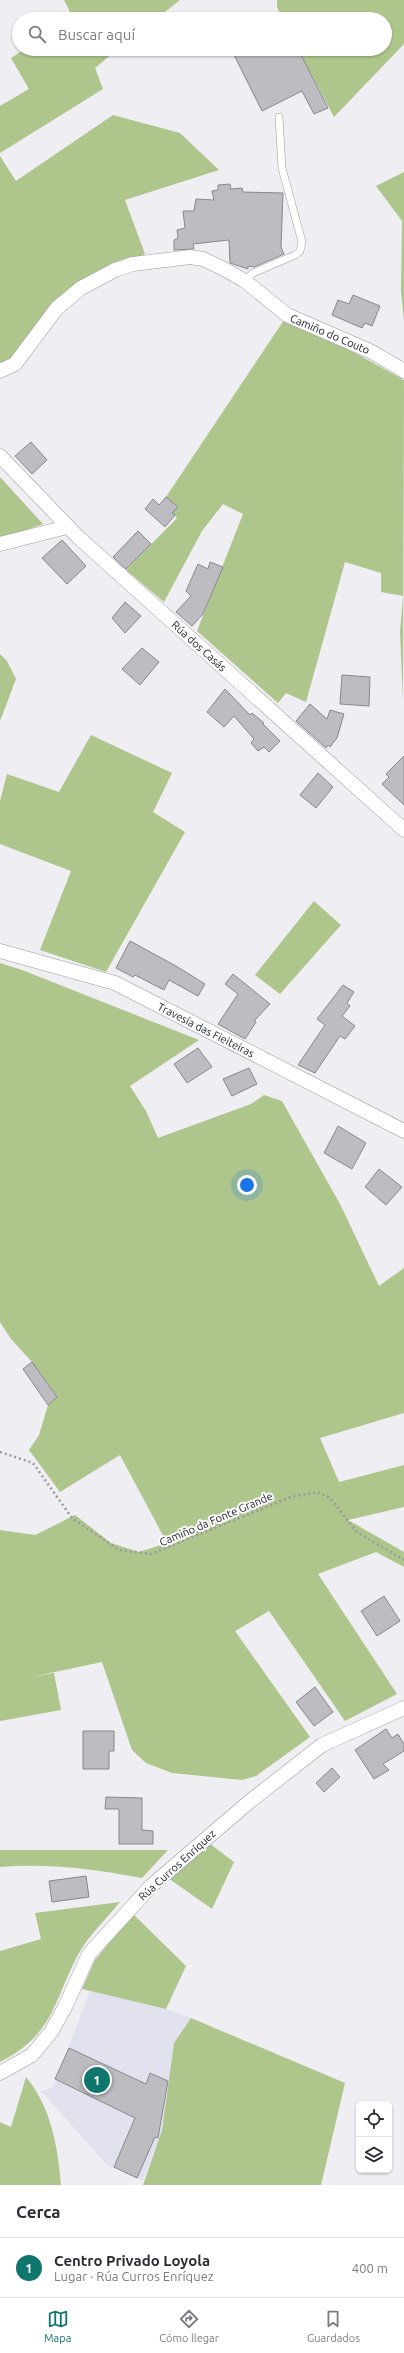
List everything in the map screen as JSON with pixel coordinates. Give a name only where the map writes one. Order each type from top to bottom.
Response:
[{"type":"street","name":"Camiño do Couto","points":[[0,371],[15,364],[48,320],[68,297],[115,270],[147,261],[190,258],[203,259],[245,282],[287,315],[372,352],[404,371]]},
{"type":"street","name":"Rúa dos Casás","points":[[0,456],[67,527],[404,830]]},
{"type":"street","points":[[0,544],[67,527]]},
{"type":"street","name":"Travesía das Fieiteiras","points":[[0,952],[115,983],[404,1131]]},
{"type":"street","name":"Rúa Curros Enríquez","points":[[0,2073],[32,2055],[51,2032],[89,1954],[151,1886],[249,1802],[322,1745],[404,1708]]},
{"type":"lane","points":[[245,282],[253,273],[295,255],[300,251],[302,242],[282,168],[279,117]]},
{"type":"path","name":"Camiño da Fonte Grande","points":[[0,1452],[33,1462],[72,1518],[119,1550],[151,1554],[291,1497],[318,1492],[329,1497],[356,1532],[404,1560]]},
{"type":"shaded area","points":[[90,1991],[166,2009],[191,2018],[174,2043],[162,2130],[143,2181],[107,2165],[43,2093],[39,2092],[53,2087]]},
{"type":"green space","points":[[64,0],[180,0],[165,12],[70,12]]},
{"type":"green space","points":[[277,0],[404,0],[404,44],[334,117],[302,56],[392,56],[392,12],[280,12],[277,7]]},
{"type":"green space","points":[[14,56],[110,56],[95,68],[103,89],[0,153],[0,106],[29,89],[11,58]]},
{"type":"green space","points":[[113,115],[180,133],[219,170],[125,200],[145,254],[83,280],[49,306],[15,356],[0,366],[0,156],[16,181]]},
{"type":"green space","points":[[404,172],[404,321],[401,291],[402,221],[376,186]]},
{"type":"green space","points":[[284,320],[332,340],[404,380],[403,700],[400,632],[403,596],[381,592],[381,573],[345,562],[306,702],[286,693],[278,703],[197,631],[243,514],[223,504],[202,531],[164,602],[126,570],[177,518],[172,513],[178,507],[166,497]]},
{"type":"green space","points":[[0,477],[43,524],[0,539]]},
{"type":"green space","points":[[0,654],[7,661],[16,679],[0,721]]},
{"type":"green space","points":[[91,735],[172,773],[153,812],[185,832],[106,972],[40,950],[71,871],[0,844],[0,801],[7,774],[59,792]]},
{"type":"green space","points":[[314,901],[341,925],[280,994],[255,975]]},
{"type":"green space","points":[[0,963],[22,970],[199,1040],[130,1086],[146,1111],[158,1138],[251,1104],[264,1095],[282,1101],[340,1204],[379,1286],[404,1268],[404,1413],[320,1438],[339,1482],[404,1465],[404,1507],[348,1520],[404,1552],[404,1567],[376,1552],[318,1574],[397,1694],[345,1721],[269,1611],[235,1631],[310,1737],[256,1776],[242,1780],[172,1773],[146,1763],[132,1750],[102,1662],[31,1677],[54,1673],[61,1710],[0,1721],[0,1530],[35,1535],[75,1515],[111,1543],[139,1552],[167,1543],[120,1455],[60,1492],[29,1450],[39,1435],[48,1405],[57,1397],[32,1362],[11,1339],[0,1322]]},
{"type":"green space","points":[[209,1843],[234,1862],[212,1909],[168,1878]]},
{"type":"green space","points":[[0,1850],[168,1850],[142,1878],[54,1866],[0,1867]]},
{"type":"green space","points":[[120,1902],[83,1946],[70,1970],[50,2015],[42,2028],[32,2040],[0,2062],[0,1951],[41,1939],[35,1913]]},
{"type":"green space","points":[[133,1914],[186,1966],[166,2009],[82,1989],[95,1960]]},
{"type":"green space","points":[[191,2018],[345,2083],[321,2185],[143,2185],[162,2130],[174,2043]]},
{"type":"green space","points":[[26,2077],[42,2101],[52,2128],[58,2156],[61,2185],[0,2185],[0,2122],[11,2127]]},
{"type":"building","points":[[234,56],[302,56],[328,108],[314,114],[302,91],[262,111]]},
{"type":"building","points":[[230,184],[231,189],[242,188],[243,192],[283,193],[281,247],[284,254],[254,267],[248,266],[248,269],[230,263],[229,240],[193,244],[194,249],[174,250],[174,240],[178,238],[177,230],[185,228],[183,211],[194,211],[196,199],[214,200],[212,191],[218,190],[218,185]]},
{"type":"building","points":[[353,295],[380,306],[372,326],[365,323],[362,328],[332,315],[338,300],[349,304]]},
{"type":"building","points":[[31,442],[47,460],[32,474],[15,456]]},
{"type":"building","points":[[166,497],[178,507],[172,513],[175,515],[165,527],[145,509],[153,499],[159,505]]},
{"type":"building","points":[[138,531],[151,544],[126,569],[113,557]]},
{"type":"building","points":[[62,540],[86,566],[67,584],[42,558]]},
{"type":"building","points":[[210,562],[223,567],[203,614],[192,626],[176,612],[191,596],[186,591],[198,564],[208,569]]},
{"type":"building","points":[[125,602],[141,616],[125,633],[112,618]]},
{"type":"building","points":[[142,648],[159,662],[140,685],[122,669]]},
{"type":"building","points":[[342,675],[370,677],[369,706],[340,704]]},
{"type":"building","points":[[225,689],[250,715],[252,713],[264,723],[263,724],[280,741],[269,752],[264,747],[258,751],[251,743],[254,739],[234,716],[224,727],[207,712]]},
{"type":"building","points":[[310,704],[327,719],[330,710],[344,714],[337,738],[330,747],[328,745],[326,748],[296,721]]},
{"type":"building","points":[[404,756],[404,805],[382,784],[389,777],[386,774]]},
{"type":"building","points":[[318,773],[333,787],[316,808],[300,795]]},
{"type":"building","points":[[130,941],[205,984],[198,996],[169,980],[164,990],[135,975],[133,977],[116,968]]},
{"type":"building","points":[[233,974],[270,1004],[254,1021],[256,1022],[245,1039],[218,1024],[238,994],[225,984]]},
{"type":"building","points":[[343,985],[354,992],[347,1003],[350,1006],[342,1016],[355,1026],[345,1039],[340,1036],[315,1073],[298,1065],[325,1025],[317,1019]]},
{"type":"building","points":[[198,1048],[212,1067],[187,1083],[174,1064]]},
{"type":"building","points":[[249,1068],[257,1084],[232,1096],[223,1079]]},
{"type":"building","points":[[338,1126],[366,1143],[352,1169],[324,1153]]},
{"type":"building","points":[[379,1169],[402,1187],[386,1205],[365,1187]]},
{"type":"building","points":[[32,1362],[57,1397],[48,1405],[23,1369]]},
{"type":"building","points":[[384,1596],[400,1621],[377,1636],[361,1611]]},
{"type":"building","points":[[315,1687],[333,1712],[314,1726],[296,1702]]},
{"type":"building","points":[[386,1729],[392,1738],[398,1734],[404,1744],[404,1751],[383,1764],[389,1770],[374,1779],[355,1750]]},
{"type":"building","points":[[83,1731],[114,1731],[114,1751],[109,1751],[109,1769],[83,1769]]},
{"type":"building","points":[[332,1768],[340,1777],[324,1792],[316,1783]]},
{"type":"building","points":[[106,1797],[142,1798],[142,1830],[153,1831],[153,1844],[119,1844],[119,1809],[105,1809]]},
{"type":"building","points":[[86,1876],[89,1897],[52,1902],[49,1881]]},
{"type":"building","points":[[69,2048],[146,2084],[150,2073],[168,2081],[158,2138],[155,2137],[137,2178],[114,2167],[135,2118],[55,2079]]},
{"type":"place","name":"Centro Privado Loyola","points":[[97,2080]]}]
